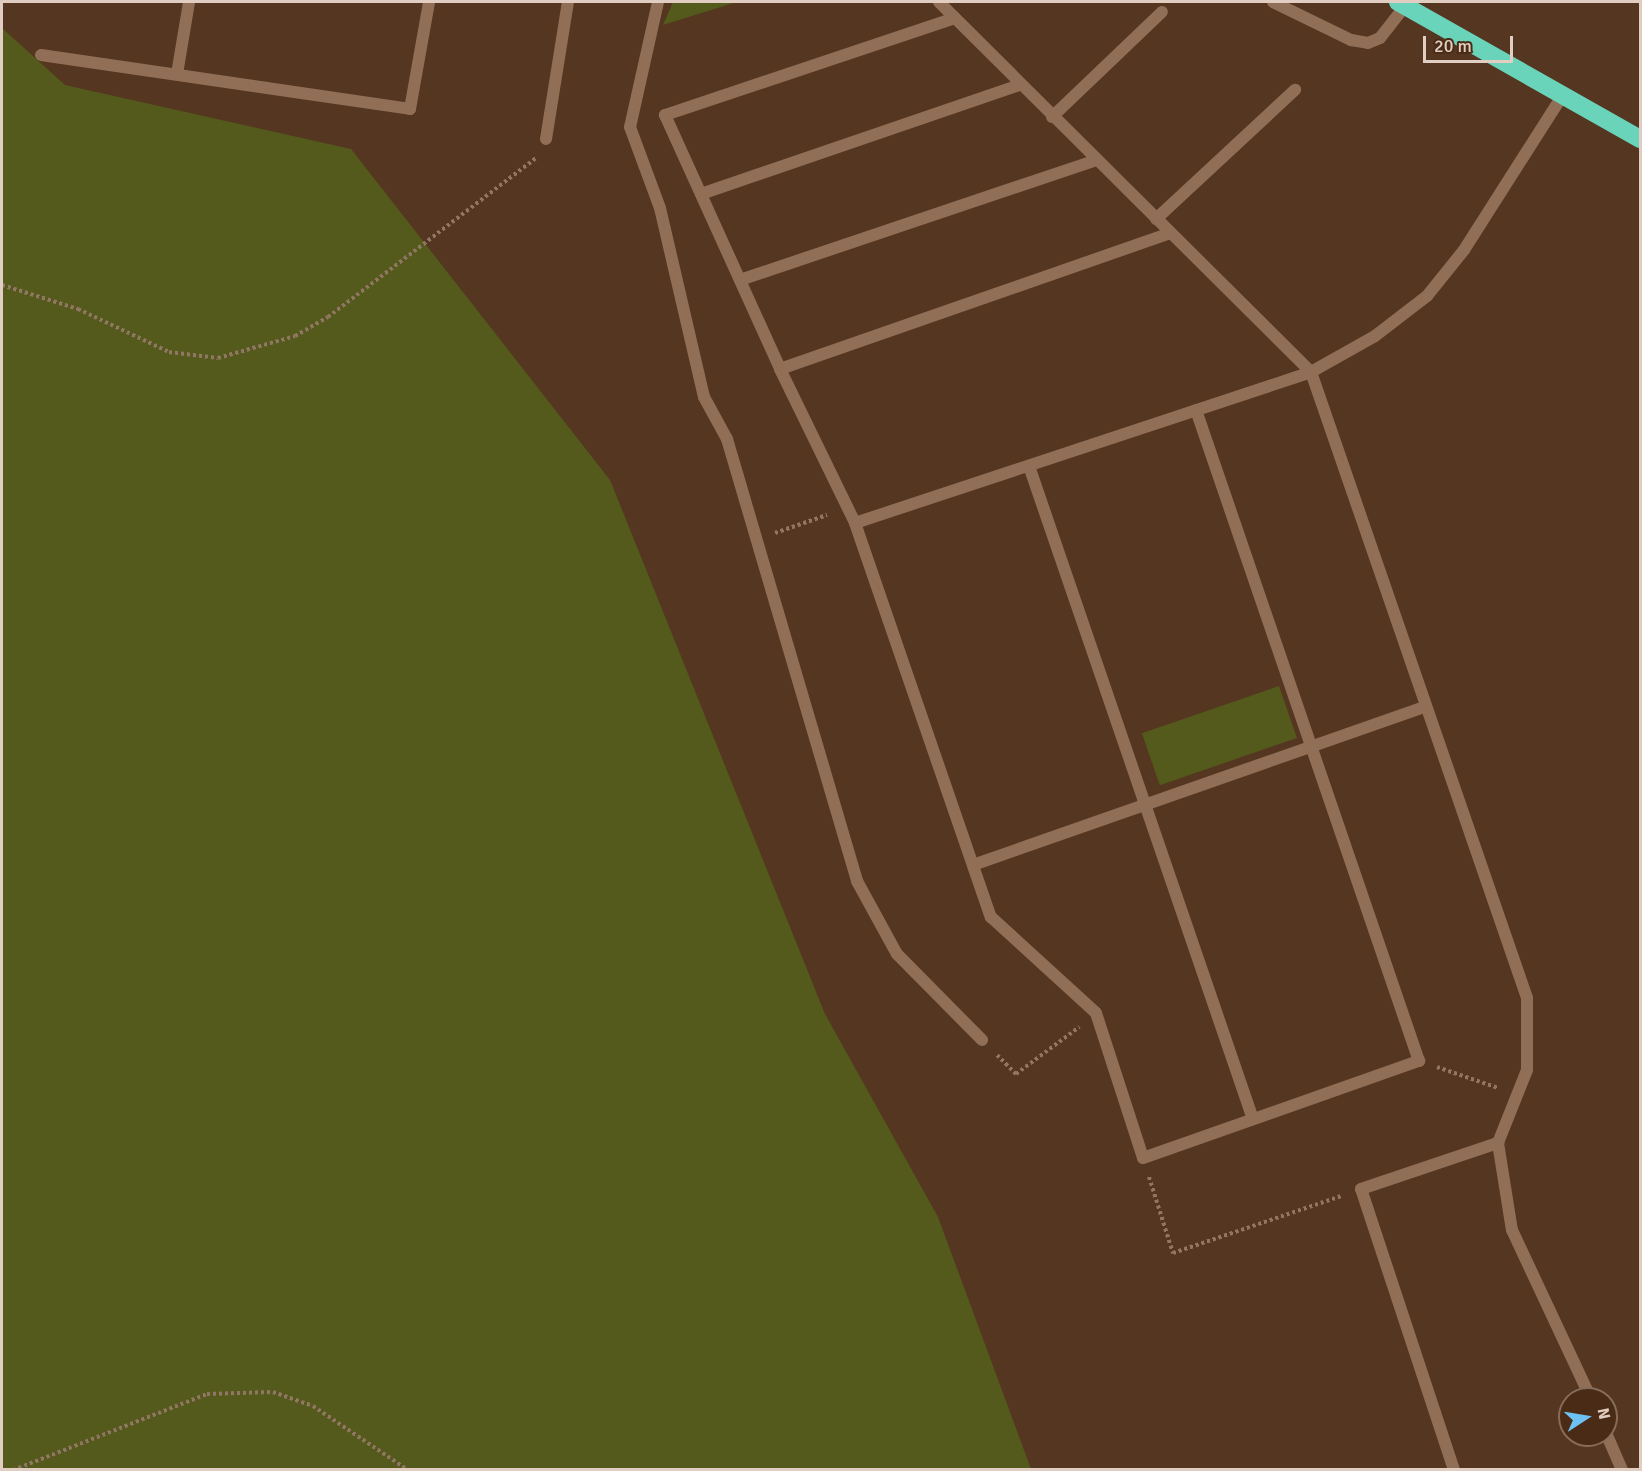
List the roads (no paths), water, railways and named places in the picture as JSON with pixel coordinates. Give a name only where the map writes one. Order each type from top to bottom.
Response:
[{"type":"highway","points":[[1401,4],[1641,139]]},
{"type":"street","points":[[177,74],[189,2]]},
{"type":"street","points":[[41,55],[410,109],[429,2]]},
{"type":"street","points":[[546,139],[568,2]]},
{"type":"street","points":[[658,2],[630,127],[660,208],[704,397],[727,439],[754,541],[857,881],[897,954],[982,1040]]},
{"type":"street","points":[[939,2],[1052,117],[1311,372],[1527,998],[1527,1070],[1498,1143],[1512,1230],[1585,1387]]},
{"type":"street","points":[[1273,2],[1351,40],[1368,43],[1380,38],[1401,4]]},
{"type":"street","points":[[1052,117],[1162,12]]},
{"type":"street","points":[[955,18],[665,115],[780,369],[855,524],[991,917],[1096,1013],[1143,1158],[1419,1061],[1196,410]]},
{"type":"street","points":[[701,194],[1020,85]]},
{"type":"street","points":[[1156,219],[1295,90]]},
{"type":"street","points":[[855,524],[1311,372],[1375,336],[1427,296],[1464,250],[1562,96]]},
{"type":"street","points":[[740,280],[1096,160]]},
{"type":"street","points":[[780,369],[1170,233]]},
{"type":"street","points":[[1029,466],[1253,1119]]},
{"type":"street","points":[[973,865],[1426,706]]},
{"type":"street","points":[[1454,1470],[1361,1189],[1498,1143]]},
{"type":"street","points":[[1612,1447],[1622,1470]]}]
